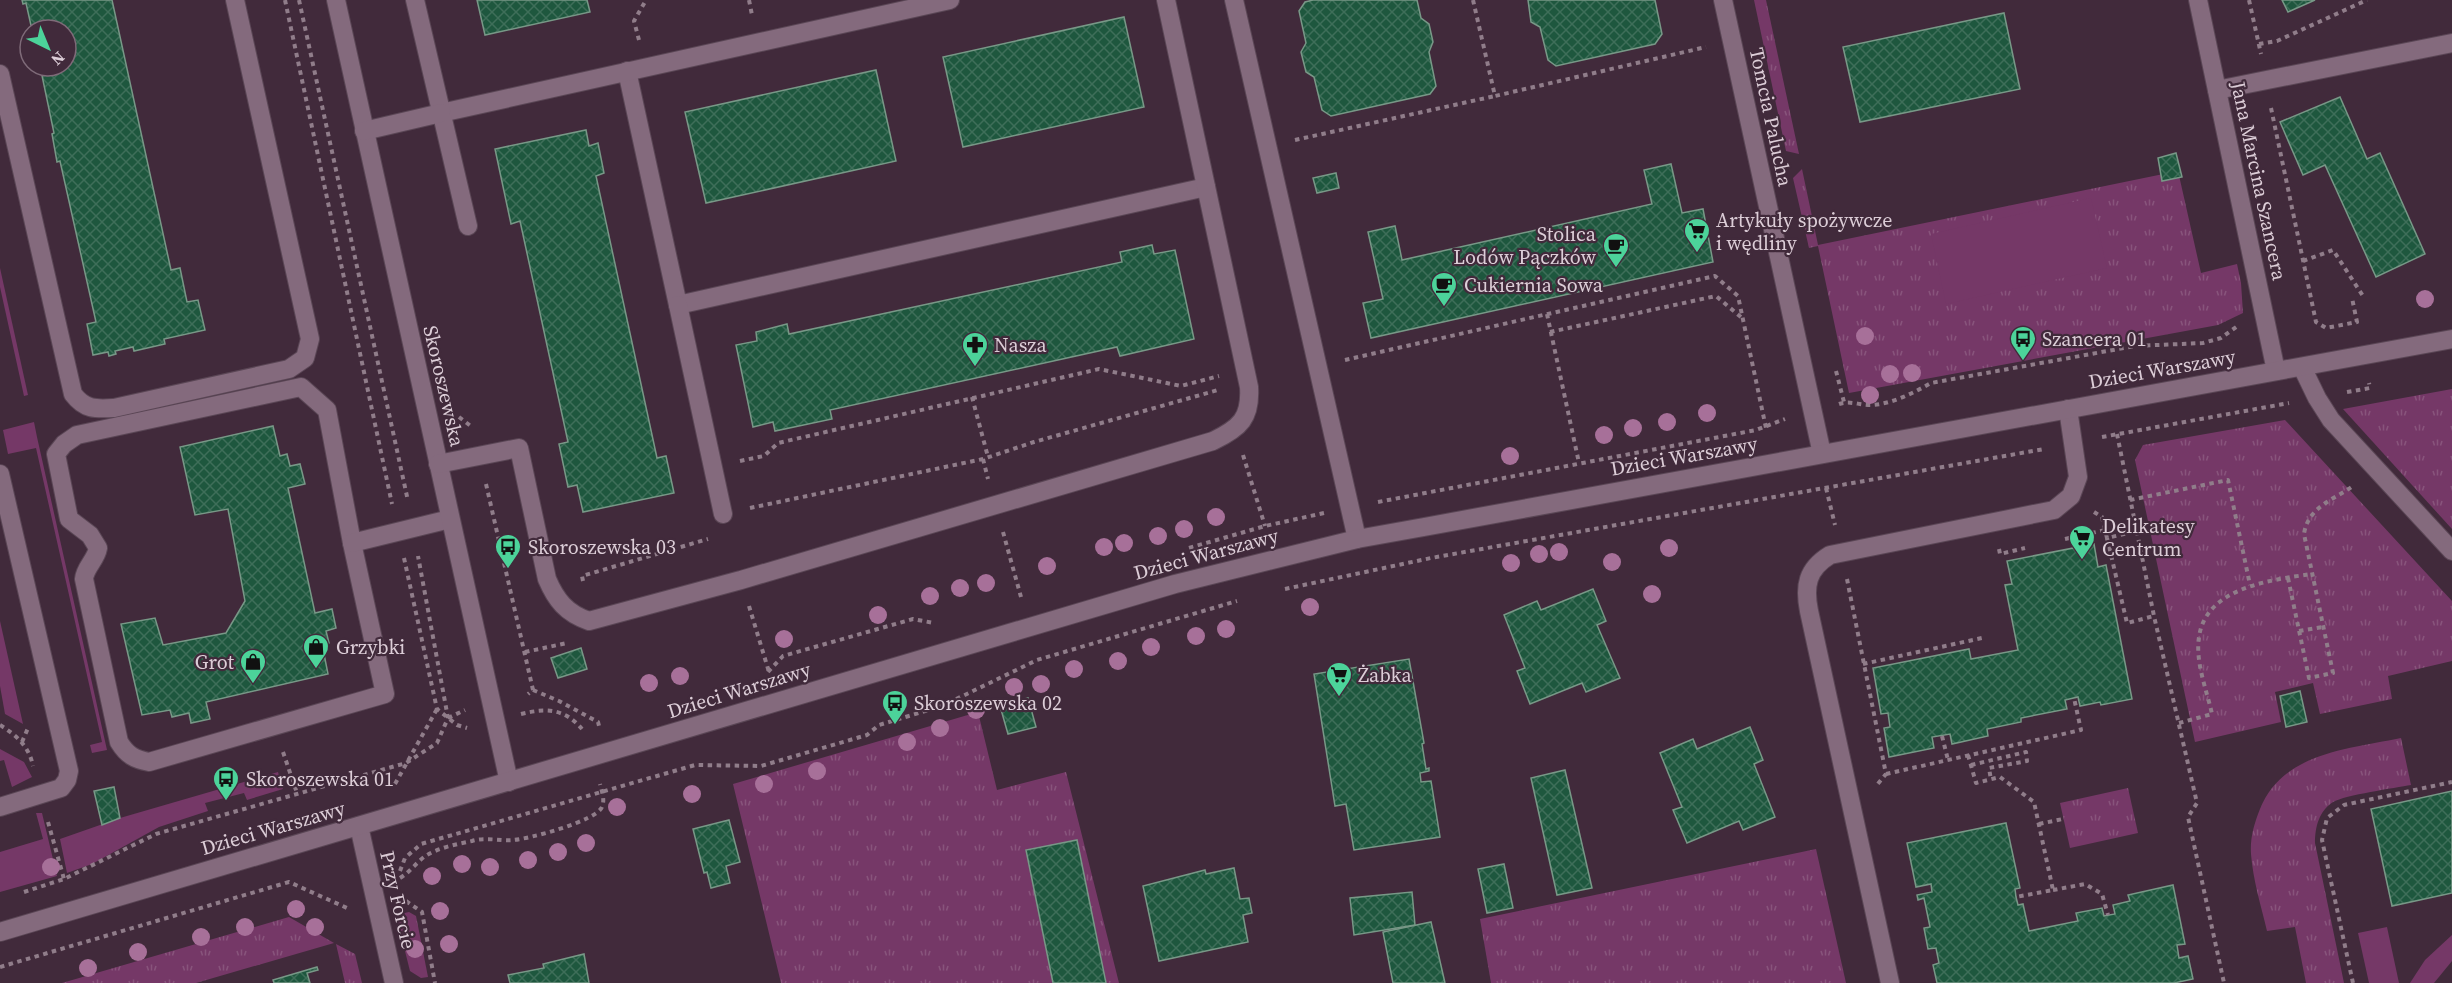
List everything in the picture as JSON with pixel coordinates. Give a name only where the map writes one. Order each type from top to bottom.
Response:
[{"type":"street","points":[[0,74],[73,394],[80,403],[87,408],[114,408],[289,369],[305,358],[310,339],[235,0]]},
{"type":"street","name":"Skoroszewska","points":[[336,0],[509,782]]},
{"type":"street","points":[[415,0],[468,226]]},
{"type":"street","points":[[364,132],[441,112],[950,0]]},
{"type":"street","points":[[438,464],[519,448],[547,579],[553,594],[562,606],[575,616],[589,621],[741,580],[1213,441],[1234,430],[1246,415],[1250,402],[1249,387],[1166,0]]},
{"type":"street","points":[[1234,0],[1357,539]]},
{"type":"street","name":"Tomcia Palucha","points":[[1723,0],[1822,454]]},
{"type":"street","name":"Jana Marcina Szancera","points":[[2198,0],[2276,371]]},
{"type":"street","points":[[2217,90],[2452,43]]},
{"type":"street","points":[[627,71],[723,514]]},
{"type":"street","points":[[678,305],[1206,187]]},
{"type":"street","name":"Dzieci Warszawy","points":[[0,932],[1175,585],[1357,539],[2452,339]]},
{"type":"street","points":[[2302,367],[2331,420],[2452,551]]},
{"type":"street","points":[[301,387],[327,410],[352,543],[385,694],[149,762],[136,759],[127,754],[119,742],[84,579],[85,573],[97,555],[98,548],[90,536],[69,519],[56,454],[64,444],[77,435],[301,387]]},
{"type":"street","points":[[1890,983],[1806,598],[1807,579],[1810,572],[1822,560],[1841,552],[2054,510],[2071,496],[2078,477],[2068,409]]},
{"type":"street","points":[[0,474],[69,771],[62,788],[0,807]]},
{"type":"street","points":[[352,543],[450,519]]},
{"type":"street","name":"Przy Forcie","points":[[366,824],[394,983]]},
{"type":"path","points":[[21,893],[64,879],[156,834],[406,764],[437,743],[448,718],[285,0]]},
{"type":"path","points":[[299,0],[406,530],[437,709],[406,764],[366,824]]},
{"type":"path","points":[[637,33],[634,21],[646,0]]},
{"type":"path","points":[[748,0],[750,8]]},
{"type":"path","points":[[1473,0],[1495,96]]},
{"type":"path","points":[[2249,0],[2316,322],[2326,328],[2358,322],[2352,297]]},
{"type":"path","points":[[2259,44],[2277,41],[2367,0]]},
{"type":"path","points":[[1302,138],[1699,49]]},
{"type":"path","points":[[2303,261],[2333,250],[2363,296]]},
{"type":"path","points":[[1338,362],[1715,276],[1738,296],[1766,428]]},
{"type":"path","points":[[1550,332],[1716,296],[1743,319]]},
{"type":"path","points":[[1547,314],[1579,463]]},
{"type":"path","points":[[1836,405],[1844,402],[1872,405],[1905,396],[1931,383],[2135,346],[2203,344],[2221,338],[2243,323]]},
{"type":"path","points":[[713,467],[764,456],[778,444],[1099,369],[1181,386],[1219,376]]},
{"type":"path","points":[[589,621],[582,576],[727,533],[723,514],[988,457],[1218,390],[1234,430]]},
{"type":"path","points":[[972,397],[988,457]]},
{"type":"path","points":[[459,416],[472,428],[480,456],[532,690]]},
{"type":"path","points":[[1187,549],[1265,526],[1766,428],[1791,417]]},
{"type":"path","points":[[2117,434],[2154,616],[2197,803],[2188,817],[2224,983]]},
{"type":"path","points":[[2130,500],[2228,480],[2250,585]]},
{"type":"path","points":[[1254,486],[1265,526]]},
{"type":"path","points":[[1826,488],[1880,748]]},
{"type":"path","points":[[2288,578],[2308,678],[2332,673],[2304,541],[2307,518],[2349,489]]},
{"type":"path","points":[[2071,496],[2102,517],[2127,623],[2154,616]]},
{"type":"path","points":[[1281,590],[1431,558],[1768,497]]},
{"type":"path","points":[[2108,538],[2137,531]]},
{"type":"path","points":[[1010,556],[1021,597]]},
{"type":"path","points":[[2179,723],[2212,714],[2199,652],[2199,638],[2202,626],[2219,603],[2250,585],[2311,573]]},
{"type":"path","points":[[1010,600],[1032,593]]},
{"type":"path","points":[[400,888],[398,879],[405,858],[421,844],[695,765],[761,766],[867,735],[879,725],[942,706],[1037,660],[1242,600]]},
{"type":"path","points":[[758,676],[769,672],[783,656],[913,619],[933,624],[944,620]]},
{"type":"path","points":[[2299,631],[2323,627]]},
{"type":"path","points":[[756,631],[769,672]]},
{"type":"path","points":[[1863,664],[1982,638]]},
{"type":"path","points":[[525,652],[531,651]]},
{"type":"path","points":[[528,694],[532,690]]},
{"type":"path","points":[[532,690],[559,700],[598,722],[609,719]]},
{"type":"path","points":[[1886,774],[2081,730],[2074,698]]},
{"type":"path","points":[[448,718],[471,707]]},
{"type":"path","points":[[437,709],[457,725],[468,728],[475,726]]},
{"type":"path","points":[[531,712],[543,709],[561,713],[584,731]]},
{"type":"path","points":[[0,725],[18,736]]},
{"type":"path","points":[[1942,735],[1948,760]]},
{"type":"path","points":[[1971,765],[2026,752],[2027,761],[1989,768],[1991,780]]},
{"type":"path","points":[[1968,755],[1976,783],[2000,777],[2034,802],[2053,890]]},
{"type":"path","points":[[289,768],[297,793]]},
{"type":"path","points":[[614,779],[617,788]]},
{"type":"path","points":[[2353,983],[2322,840],[2327,818],[2344,805],[2452,782]]},
{"type":"path","points":[[398,879],[410,872],[422,858],[432,852],[475,840],[515,840],[583,822],[597,814],[602,806],[600,784]]},
{"type":"path","points":[[2039,824],[2063,819]]},
{"type":"path","points":[[0,967],[289,882],[351,910]]},
{"type":"path","points":[[2016,897],[2085,884],[2102,894],[2108,915]]},
{"type":"path","points":[[402,897],[422,912],[435,983]]},
{"type":"green space","points":[[1754,0],[1766,0],[1799,154],[1786,151]]},
{"type":"green space","points":[[1802,169],[1818,245],[2178,171],[2201,273],[2237,264],[2243,313],[2218,325],[1849,393],[1818,246],[1809,248],[1793,178]]},
{"type":"green space","points":[[2091,198],[2107,268],[1946,304],[1931,234]]},
{"type":"green space","points":[[0,268],[28,395],[24,396],[0,287]]},
{"type":"green space","points":[[2452,389],[2452,529],[2343,409]]},
{"type":"green space","points":[[2285,420],[2452,601],[2452,661],[2388,676],[2392,699],[2320,714],[2313,683],[2275,692],[2281,722],[2195,742],[2135,460],[2143,445]]},
{"type":"green space","points":[[34,422],[107,750],[92,753],[90,745],[102,742],[36,448],[8,454],[3,430]]},
{"type":"green space","points":[[0,621],[23,724],[5,714],[0,686]]},
{"type":"green space","points":[[978,712],[997,790],[1066,772],[1119,983],[781,983],[733,784]]},
{"type":"green space","points":[[2401,738],[2411,785],[2339,799],[2324,810],[2319,820],[2315,843],[2344,983],[2306,983],[2295,927],[2267,931],[2255,883],[2251,854],[2253,831],[2260,809],[2271,790],[2284,775],[2301,764],[2340,750]]},
{"type":"green space","points":[[0,749],[24,762],[32,777],[12,787],[4,760],[0,761]]},
{"type":"green space","points":[[278,772],[283,789],[247,800],[244,793],[205,803],[208,811],[159,827],[92,864],[67,873],[60,839],[120,818]]},
{"type":"green space","points":[[2128,788],[2138,833],[2070,848],[2060,803]]},
{"type":"green space","points":[[36,813],[42,813],[57,876],[0,892],[0,852],[43,839]]},
{"type":"green space","points":[[1816,849],[1846,983],[1491,983],[1480,919]]},
{"type":"green space","points":[[409,912],[416,916],[428,977],[421,978],[410,971],[396,915]]},
{"type":"green space","points":[[289,917],[334,943],[196,983],[62,983]]},
{"type":"green space","points":[[2387,927],[2399,983],[2369,983],[2358,933]]},
{"type":"green space","points":[[2452,935],[2452,961],[2434,983],[2410,983],[2425,960]]},
{"type":"green space","points":[[336,944],[355,954],[362,983],[345,983]]},
{"type":"building","points":[[22,0],[112,0],[171,270],[180,268],[187,302],[198,300],[205,330],[164,339],[165,344],[134,351],[133,347],[115,351],[116,354],[109,356],[108,352],[93,355],[87,324],[96,322],[60,161],[57,162],[52,134],[54,133],[43,78],[78,78],[78,18],[29,18],[26,3],[23,4]]},
{"type":"building","points":[[477,0],[587,0],[590,12],[485,35]]},
{"type":"building","points":[[1313,0],[1417,0],[1421,18],[1429,24],[1433,42],[1429,52],[1436,86],[1430,94],[1331,116],[1322,110],[1314,77],[1306,72],[1301,52],[1306,43],[1299,11],[1305,2]]},
{"type":"building","points":[[1528,0],[1655,0],[1662,34],[1655,44],[1556,66],[1548,60],[1540,27],[1531,22]]},
{"type":"building","points":[[2282,0],[2315,0],[2288,12]]},
{"type":"building","points":[[2004,13],[2020,89],[1860,122],[1843,47]]},
{"type":"building","points":[[1124,17],[1144,107],[963,147],[943,57]]},
{"type":"building","points":[[876,70],[896,161],[706,203],[685,112]]},
{"type":"building","points":[[2340,97],[2367,159],[2380,153],[2425,254],[2376,277],[2325,165],[2303,175],[2280,122]]},
{"type":"building","points":[[586,130],[589,146],[598,143],[604,173],[596,176],[657,458],[666,456],[674,493],[583,512],[577,485],[568,487],[559,444],[568,442],[520,221],[511,224],[495,149]]},
{"type":"building","points":[[2176,153],[2182,177],[2162,181],[2158,158]]},
{"type":"building","points":[[1671,164],[1682,213],[1703,209],[1713,262],[1371,338],[1363,303],[1383,299],[1368,232],[1395,226],[1402,260],[1652,204],[1644,170]]},
{"type":"building","points":[[1336,173],[1339,188],[1317,193],[1313,178]]},
{"type":"building","points":[[1152,245],[1154,254],[1175,250],[1194,339],[1120,356],[1117,347],[830,410],[832,419],[775,431],[773,422],[753,427],[736,345],[757,341],[756,332],[787,324],[789,334],[1122,262],[1120,252]]},
{"type":"building","points":[[273,426],[280,456],[287,454],[290,466],[300,464],[305,484],[288,488],[315,613],[332,609],[336,628],[326,631],[329,643],[322,644],[328,674],[206,702],[210,719],[191,723],[189,713],[172,717],[170,710],[142,715],[121,624],[155,618],[163,645],[226,633],[245,601],[228,509],[195,515],[180,447]]},
{"type":"building","points":[[2094,544],[2098,567],[2106,565],[2132,699],[2101,705],[2100,702],[2080,706],[2078,697],[2065,700],[2067,709],[2021,718],[2021,722],[1987,729],[1988,736],[1952,744],[1950,734],[1932,737],[1934,748],[1889,757],[1884,728],[1890,727],[1888,713],[1881,714],[1873,668],[1969,649],[1971,659],[2018,650],[2005,585],[2012,584],[2007,561]]},
{"type":"building","points":[[1593,589],[1606,621],[1597,625],[1620,678],[1586,692],[1582,683],[1530,704],[1517,671],[1525,668],[1504,615],[1537,601],[1541,610]]},
{"type":"building","points":[[581,648],[587,669],[558,678],[551,658]]},
{"type":"building","points":[[1409,659],[1424,743],[1422,744],[1426,769],[1429,768],[1429,771],[1420,773],[1421,782],[1431,781],[1440,837],[1354,850],[1346,804],[1335,806],[1314,674]]},
{"type":"building","points":[[2300,691],[2307,722],[2286,727],[2280,696]]},
{"type":"building","points":[[1028,698],[1036,727],[1008,734],[1000,706]]},
{"type":"building","points":[[1750,727],[1763,760],[1754,764],[1775,817],[1743,830],[1739,821],[1687,843],[1673,810],[1682,807],[1660,753],[1693,739],[1697,749]]},
{"type":"building","points":[[1565,770],[1592,888],[1557,895],[1531,778]]},
{"type":"building","points":[[114,787],[120,818],[102,825],[94,791]]},
{"type":"building","points":[[2452,791],[2452,893],[2392,906],[2371,809]]},
{"type":"building","points":[[729,820],[740,862],[726,866],[730,883],[711,888],[707,872],[704,873],[693,829]]},
{"type":"building","points":[[2006,823],[2020,888],[2015,889],[2016,897],[2018,905],[2023,904],[2029,931],[2078,921],[2076,913],[2102,908],[2104,916],[2115,914],[2113,905],[2130,901],[2128,895],[2173,885],[2185,944],[2177,945],[2179,958],[2188,956],[2193,979],[2174,983],[1937,983],[1933,965],[1939,963],[1936,948],[1928,949],[1924,928],[1930,927],[1924,898],[1918,900],[1917,895],[1932,892],[1931,884],[1916,887],[1907,843]]},
{"type":"building","points":[[1077,840],[1106,983],[1053,983],[1026,850]]},
{"type":"building","points":[[1504,864],[1513,908],[1487,913],[1478,869]]},
{"type":"building","points":[[1234,868],[1240,899],[1249,898],[1252,913],[1243,915],[1248,942],[1159,961],[1143,886],[1205,870],[1206,874]]},
{"type":"building","points":[[1412,892],[1415,925],[1354,935],[1350,898]]},
{"type":"building","points":[[1431,922],[1445,983],[1393,983],[1383,932]]},
{"type":"building","points":[[584,954],[589,983],[510,983],[508,975],[544,968],[543,964]]},
{"type":"building","points":[[317,967],[318,970],[307,973],[310,983],[274,983],[273,980]]},
{"type":"place","name":"Artykuły spożywcze i wędliny","points":[[1697,254]]},
{"type":"place","name":"Stolica Lodów Pączków","points":[[1616,269]]},
{"type":"place","name":"Cukiernia Sowa","points":[[1444,308]]},
{"type":"place","name":"Szancera 01","points":[[2023,362]]},
{"type":"place","name":"Nasza","points":[[975,368]]},
{"type":"place","name":"Delikatesy Centrum","points":[[2082,561]]},
{"type":"place","name":"Skoroszewska 03","points":[[508,570]]},
{"type":"place","name":"Grzybki","points":[[316,670]]},
{"type":"place","name":"Grot","points":[[253,685]]},
{"type":"place","name":"Żabka","points":[[1339,698]]},
{"type":"place","name":"Skoroszewska 02","points":[[895,726]]},
{"type":"place","name":"Skoroszewska 01","points":[[226,802]]}]
